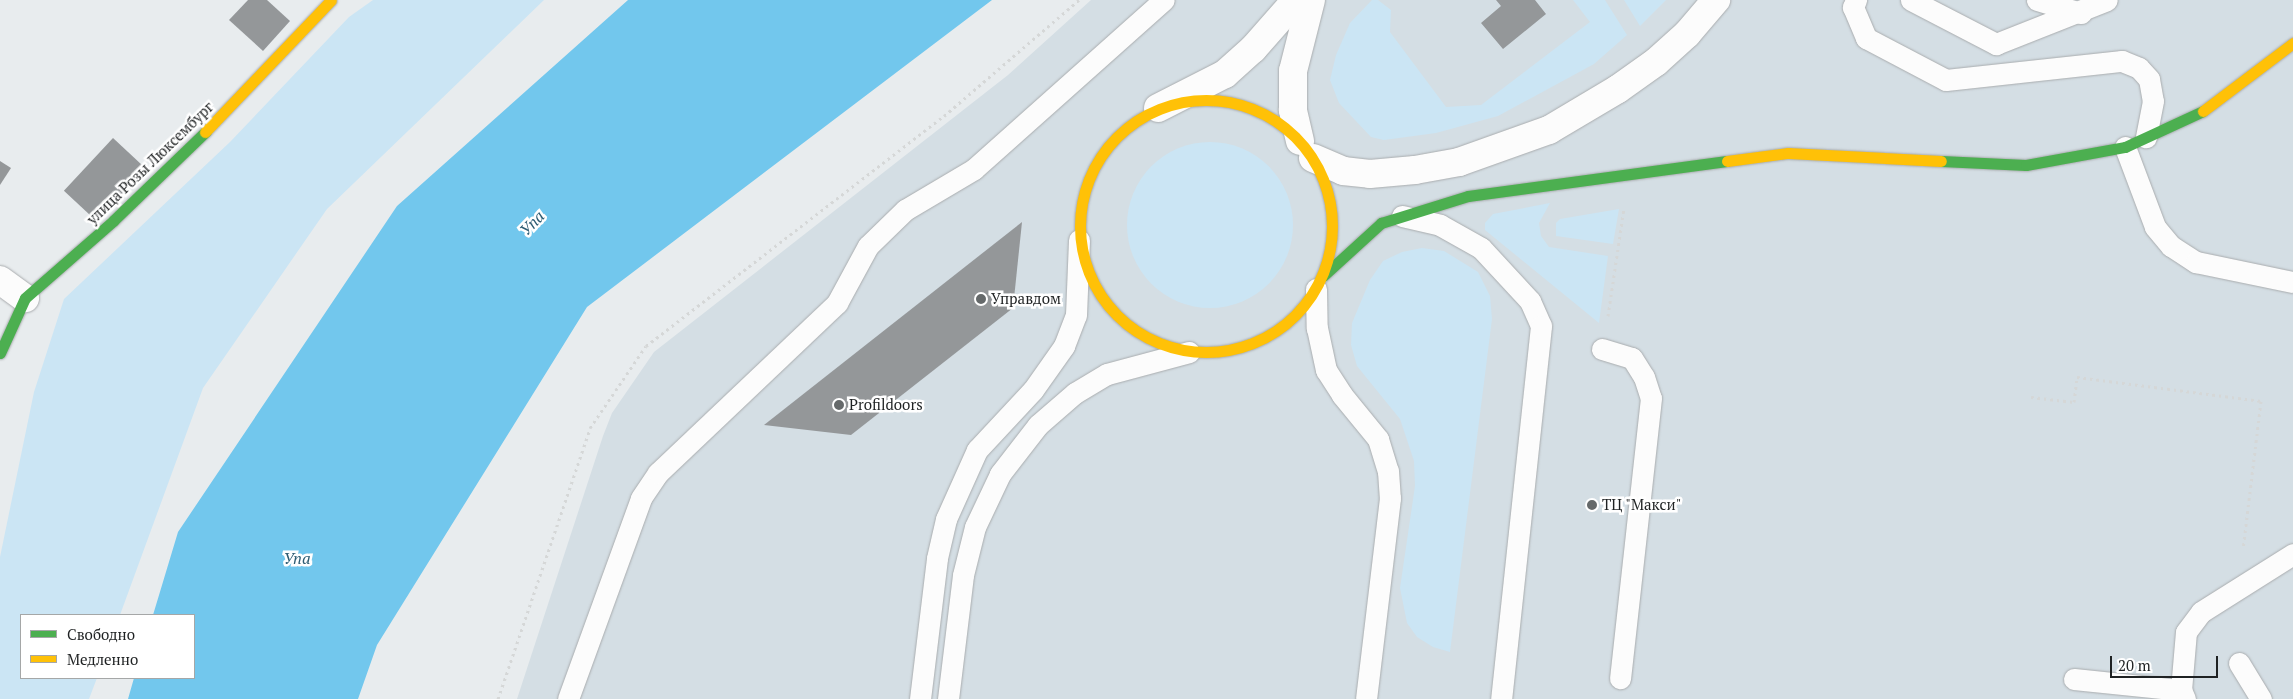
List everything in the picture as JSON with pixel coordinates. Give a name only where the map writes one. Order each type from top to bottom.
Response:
[{"type":"street","name":"улица Розы Люксембург","points":[[0,353],[25,298],[114,220],[219,119],[332,0]]},
{"type":"street","points":[[1296,0],[1253,49],[1224,74],[1158,108],[1123,129],[1096,161],[1081,200],[1079,240],[1091,281],[1115,315],[1149,340],[1189,352],[1226,352],[1262,340],[1293,319],[1319,282],[1381,223],[1468,196],[1788,153],[2026,165],[2125,147],[2203,111],[2293,43]]},
{"type":"street","points":[[1311,0],[1292,71],[1293,110],[1306,149],[1326,186],[1333,216],[1331,247],[1319,282]]},
{"type":"street","points":[[1158,108],[1196,99],[1234,102],[1270,116],[1306,149],[1343,171],[1370,174],[1416,170],[1459,162],[1549,130],[1618,90],[1656,62],[1687,34],[1716,0]]},
{"type":"street","points":[[0,280],[25,298]]},
{"type":"lane","points":[[568,699],[641,498],[658,473],[837,304],[868,246],[905,210],[974,169],[1164,0]]},
{"type":"lane","points":[[1856,0],[1853,7],[1866,38],[1946,80],[2122,61],[2138,68],[2149,79],[2153,101],[2146,137]]},
{"type":"lane","points":[[1910,0],[1996,44],[2081,13],[2107,0]]},
{"type":"lane","points":[[2037,0],[2081,13]]},
{"type":"lane","points":[[2125,147],[2155,227],[2170,246],[2196,262],[2293,282]]},
{"type":"lane","points":[[1402,216],[1440,224],[1481,248],[1530,301],[1541,326],[1502,693]]},
{"type":"lane","points":[[920,699],[937,558],[946,519],[977,450],[1033,390],[1064,346],[1076,315],[1079,240]]},
{"type":"lane","points":[[1319,282],[1317,328],[1326,370],[1342,396],[1378,438],[1388,471],[1390,498],[1366,699]]},
{"type":"lane","points":[[1602,349],[1632,358],[1644,376],[1651,398],[1620,678]]},
{"type":"lane","points":[[948,699],[963,575],[975,527],[1000,474],[1038,425],[1075,393],[1107,374],[1189,352]]},
{"type":"lane","points":[[2074,679],[2183,694],[2186,632],[2201,612],[2293,554]]},
{"type":"lane","points":[[2238,663],[2261,699]]},
{"type":"path","points":[[498,699],[590,428],[646,346],[944,116],[1080,0]]},
{"type":"path","points":[[1608,316],[1625,203]]},
{"type":"path","points":[[2031,397],[2074,402],[2077,377],[2261,402],[2238,590]]},
{"type":"shaded area","points":[[373,0],[544,0],[327,209],[203,388],[120,614],[20,614],[20,679],[97,679],[89,699],[0,699],[0,557],[34,392],[64,299],[230,142],[349,17]]},
{"type":"shaded area","points":[[1091,0],[2293,0],[2293,699],[517,699],[612,413],[654,352],[1008,75]]},
{"type":"shaded area","points":[[1372,0],[1378,0],[1391,10],[1390,32],[1446,107],[1481,105],[1590,22],[1573,0],[1605,0],[1627,35],[1594,64],[1498,116],[1436,133],[1384,140],[1371,137],[1339,103],[1330,80],[1336,55],[1350,23]]},
{"type":"shaded area","points":[[1624,0],[1666,0],[1640,26]]},
{"type":"shaded area","points":[[1202,142],[1218,142],[1242,148],[1269,166],[1287,193],[1293,225],[1287,257],[1269,284],[1242,302],[1218,308],[1202,308],[1178,302],[1157,289],[1146,278],[1133,257],[1127,233],[1127,217],[1133,193],[1146,172],[1157,161],[1178,148]]},
{"type":"shaded area","points":[[1550,203],[1539,223],[1541,236],[1549,247],[1608,256],[1599,323],[1485,230],[1485,223],[1493,214]]},
{"type":"shaded area","points":[[1619,209],[1613,244],[1556,236],[1556,223],[1560,219]]},
{"type":"shaded area","points":[[1422,248],[1444,251],[1478,272],[1490,296],[1492,319],[1450,652],[1433,647],[1417,637],[1407,623],[1400,588],[1415,486],[1414,461],[1400,419],[1357,366],[1351,345],[1352,323],[1370,280],[1383,261],[1402,252]]},
{"type":"water","name":"Упа","points":[[628,0],[992,0],[587,307],[377,645],[358,699],[128,699],[134,679],[195,679],[195,614],[153,614],[178,532],[397,206]]},
{"type":"building","points":[[248,0],[267,0],[290,21],[263,51],[229,20]]},
{"type":"building","points":[[1496,0],[1535,0],[1546,14],[1503,49],[1481,23],[1501,6]]},
{"type":"building","points":[[113,138],[147,170],[98,223],[64,191]]},
{"type":"building","points":[[0,161],[11,168],[0,185]]},
{"type":"building","points":[[1022,222],[1013,308],[851,435],[764,425]]},
{"type":"traffic: fast","points":[[1941,161],[2026,165],[2125,147],[2203,111]]},
{"type":"traffic: fast","points":[[0,353],[25,298],[114,220],[205,132]]},
{"type":"traffic: fast","points":[[1323,276],[1381,223],[1468,196],[1727,161]]},
{"type":"traffic: slow","points":[[205,132],[331,0]]},
{"type":"traffic: slow","points":[[2203,111],[2293,43]]},
{"type":"traffic: slow","points":[[1194,100],[1218,100],[1243,105],[1266,115],[1286,128],[1304,146],[1317,166],[1327,189],[1332,214],[1332,226],[1330,251],[1323,274],[1304,306],[1286,324],[1266,337],[1243,347],[1218,352],[1194,352],[1169,347],[1146,337],[1126,324],[1108,306],[1095,286],[1085,263],[1080,238],[1080,214],[1085,189],[1095,166],[1108,146],[1126,128],[1146,115],[1169,105],[1194,100]]},
{"type":"traffic: slow","points":[[1727,161],[1788,153],[1941,161]]},
{"type":"place","name":"Управдом","points":[[981,299]]},
{"type":"place","name":"Profildoors","points":[[839,405]]},
{"type":"place","name":"ТЦ \"Макси\"","points":[[1592,505]]}]
